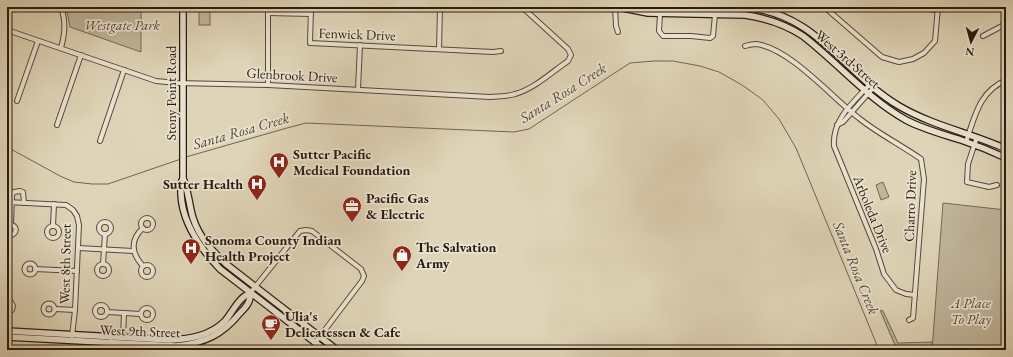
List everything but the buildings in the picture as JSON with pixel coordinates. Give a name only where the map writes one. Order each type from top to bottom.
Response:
[{"type":"main road","name":"Stony Point Road","points":[[183,7],[183,179],[181,182],[183,208],[186,220],[195,238],[220,269],[250,294],[325,350]]},
{"type":"main road","name":"West 3rd Street","points":[[618,7],[641,13],[746,15],[760,17],[793,30],[816,46],[866,92],[907,120],[932,131],[975,144],[1006,158]]},
{"type":"main road","name":"West 3rd Street","points":[[743,7],[772,12],[801,25],[817,36],[890,100],[914,114],[1006,149]]},
{"type":"main road","name":"Stony Point Road","points":[[183,179],[186,182],[193,219],[207,244],[226,264],[337,350]]},
{"type":"main road","name":"West 9th Street","points":[[7,331],[123,340],[176,346],[203,341],[223,331],[249,302],[250,294]]},
{"type":"main road","name":"West 9th Street","points":[[7,337],[72,337]]},
{"type":"street","points":[[61,7],[65,27],[61,48]]},
{"type":"street","points":[[268,7],[268,85]]},
{"type":"street","name":"Fenwick Drive","points":[[311,7],[310,43],[493,52],[501,51]]},
{"type":"street","points":[[439,49],[440,7]]},
{"type":"street","name":"Glenbrook Drive","points":[[7,30],[156,81],[358,89],[490,97],[518,93],[532,86],[568,61],[571,55],[568,49],[522,7]]},
{"type":"street","points":[[615,7],[616,26],[618,32]]},
{"type":"street","points":[[660,14],[659,31],[663,36],[691,36],[707,38],[713,36],[717,7]]},
{"type":"street","points":[[823,7],[882,58],[899,62],[913,59],[924,54],[935,41],[938,8],[908,7]]},
{"type":"street","points":[[268,13],[311,14]]},
{"type":"street","points":[[983,36],[1002,26],[1006,26]]},
{"type":"street","points":[[17,101],[38,41]]},
{"type":"street","name":"Charro Drive","points":[[745,46],[755,44],[774,50],[791,59],[849,111],[874,130],[921,159],[924,179],[913,318],[909,320]]},
{"type":"street","points":[[358,89],[360,45]]},
{"type":"street","points":[[57,125],[81,56]]},
{"type":"street","points":[[100,141],[124,70]]},
{"type":"street","points":[[966,142],[982,100],[991,89],[1006,80]]},
{"type":"street","name":"Arboleda Drive","points":[[872,85],[849,111],[839,119],[833,136],[834,146],[876,249],[884,274],[896,290],[906,294],[915,295]]},
{"type":"street","points":[[977,137],[968,164],[967,182],[989,187],[996,185]]},
{"type":"street","points":[[7,234],[12,235],[16,231],[15,227],[9,225],[9,202],[14,192],[20,191],[24,195],[24,203]]},
{"type":"street","name":"West 8th Street","points":[[9,202],[66,205],[77,216],[79,225],[75,310],[72,337]]},
{"type":"street","name":"West 8th Street","points":[[53,226],[54,204]]},
{"type":"street","points":[[143,228],[138,233],[134,241],[133,251],[143,266]]},
{"type":"street","points":[[250,294],[300,231],[312,231],[361,269],[364,276],[362,281],[315,343]]},
{"type":"street","points":[[103,264],[105,234]]},
{"type":"street","points":[[78,248],[133,251]]},
{"type":"street","points":[[36,270],[77,272]]},
{"type":"street","points":[[7,300],[11,302],[13,306],[12,310],[7,313]]},
{"type":"street","points":[[55,309],[75,310]]},
{"type":"street","points":[[107,312],[141,314]]},
{"type":"street","points":[[123,340],[124,313]]},
{"type":"street","points":[[111,340],[111,350]]},
{"type":"green space","name":"Westgate Park","points":[[66,7],[141,7],[141,52],[70,27]]},
{"type":"green space","points":[[199,7],[210,7],[210,25],[199,25]]},
{"type":"green space","points":[[883,182],[889,197],[881,200],[876,185]]},
{"type":"green space","name":"A Place To Play","points":[[943,203],[1006,210],[1006,350],[932,350]]},
{"type":"green space","points":[[880,310],[883,311],[898,343],[932,342],[932,350],[899,350],[894,343]]},
{"type":"waterway","name":"Santa Rosa Creek","points":[[186,157],[306,123],[514,132],[529,129],[630,63],[673,61],[700,66],[719,72],[742,85],[763,100],[779,119],[796,148],[879,350]]},
{"type":"waterway","name":"Santa Rosa Creek","points":[[7,147],[60,176],[74,182],[92,184],[108,184],[181,159]]},
{"type":"place","name":"Sutter Pacific Medical Foundation","points":[[279,179]]},
{"type":"place","name":"Sutter Health","points":[[257,201]]},
{"type":"place","name":"Pacific Gas & Electric","points":[[352,223]]},
{"type":"place","name":"Sonoma County Indian Health Project","points":[[191,265]]},
{"type":"place","name":"The Salvation Army","points":[[402,272]]},
{"type":"place","name":"Ulia's Delicatessen & Cafe","points":[[271,341]]}]
